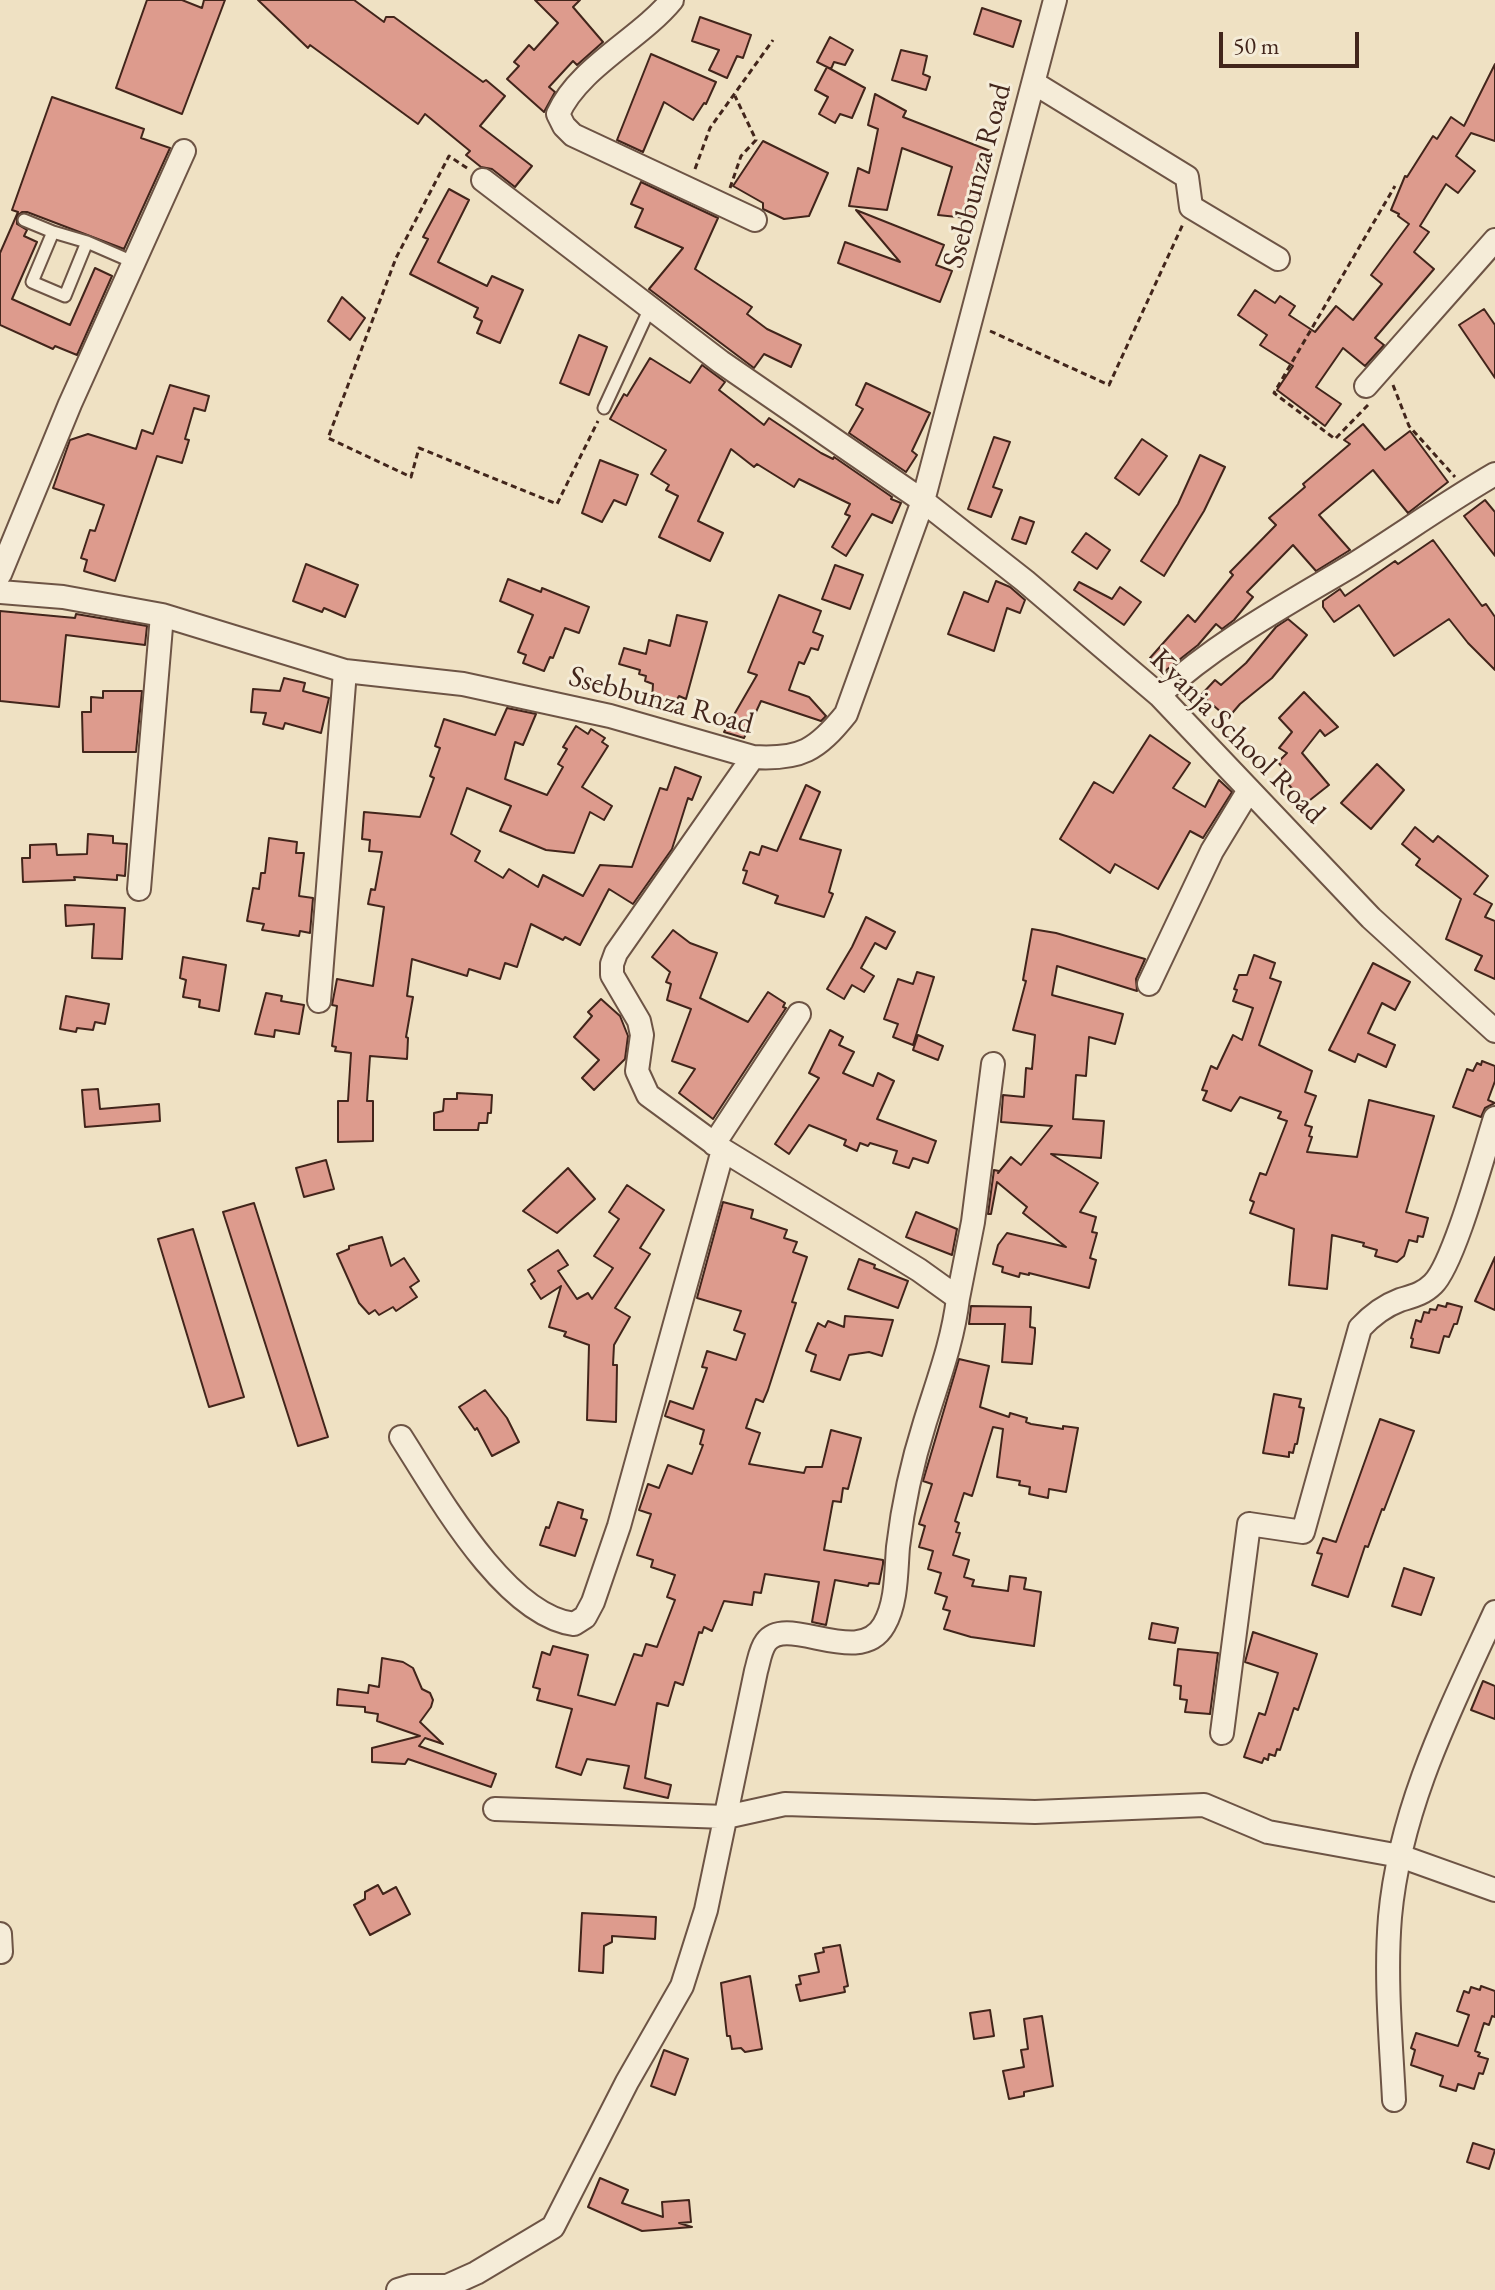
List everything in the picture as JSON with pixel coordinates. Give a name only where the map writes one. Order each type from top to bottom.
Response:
[{"type":"street","points":[[672,0],[629,41],[593,69],[558,114],[573,135],[755,220]]},
{"type":"street","name":"Ssebbunza Road","points":[[0,592],[63,597],[162,615],[345,671],[463,684],[610,716],[753,757],[797,755],[825,740],[846,714],[923,501],[938,434],[1055,0]]},
{"type":"street","points":[[1034,83],[1187,177],[1191,207],[1278,259]]},
{"type":"street","points":[[0,574],[70,404],[184,151]]},
{"type":"street","name":"Kyanja School Road","points":[[483,180],[721,362],[923,501],[1025,581],[1159,695],[1371,918],[1495,1031]]},
{"type":"street","points":[[1376,390],[1495,240]]},
{"type":"street","points":[[1159,695],[1192,666],[1241,631],[1354,564],[1495,474]]},
{"type":"street","points":[[139,889],[162,615]]},
{"type":"street","points":[[319,1001],[345,671]]},
{"type":"street","points":[[753,757],[616,953],[612,964],[612,975],[618,988],[639,1021],[642,1035],[638,1078],[648,1095],[718,1147],[919,1270],[958,1298]]},
{"type":"street","points":[[1149,984],[1212,851],[1249,790]]},
{"type":"street","points":[[401,1437],[476,1553],[532,1607],[552,1620],[574,1624],[585,1617],[619,1526],[718,1147],[799,1014]]},
{"type":"street","points":[[398,2290],[411,2286],[447,2286],[476,2273],[553,2227],[627,2082],[682,1986],[706,1910],[756,1671],[767,1640],[774,1635],[791,1634],[865,1642],[876,1636],[885,1624],[893,1595],[907,1489],[922,1429],[953,1338],[973,1222],[993,1064]]},
{"type":"street","points":[[1222,1733],[1249,1524],[1303,1532],[1360,1328],[1373,1314],[1421,1294],[1435,1283],[1451,1248],[1495,1118]]},
{"type":"street","points":[[1394,2100],[1389,2005],[1390,1919],[1400,1856],[1427,1760],[1495,1612]]},
{"type":"street","points":[[495,1809],[726,1817],[785,1804],[1035,1812],[1204,1805],[1268,1832],[1400,1856],[1495,1890]]},
{"type":"lane","points":[[24,220],[133,262]]},
{"type":"lane","points":[[53,232],[32,282],[65,296],[87,242]]},
{"type":"lane","points":[[604,408],[650,308]]},
{"type":"path","points":[[693,176],[710,128],[773,40]]},
{"type":"path","points":[[729,192],[741,156],[756,140],[734,94]]},
{"type":"path","points":[[483,180],[449,156],[396,258],[328,438],[411,477],[419,448],[557,504],[604,408]]},
{"type":"path","points":[[1395,186],[1274,393],[1335,439],[1376,390],[1391,377],[1409,426],[1467,490]]},
{"type":"path","points":[[986,329],[1109,385],[1191,207]]},
{"type":"building","points":[[147,0],[182,0],[202,8],[204,0],[225,0],[182,114],[116,88]]},
{"type":"building","points":[[258,0],[354,0],[384,22],[386,17],[394,17],[505,96],[480,126],[532,166],[515,187],[492,169],[481,167],[466,155],[470,151],[425,114],[418,124],[310,45],[308,48]]},
{"type":"building","points":[[535,0],[580,0],[573,7],[603,42],[577,65],[573,61],[549,87],[555,92],[544,112],[507,79],[519,66],[514,62],[529,45],[534,50],[558,23]]},
{"type":"building","points":[[982,8],[1021,21],[1013,47],[974,34]]},
{"type":"building","points":[[700,17],[751,35],[743,58],[737,56],[727,78],[709,70],[719,50],[692,41]]},
{"type":"building","points":[[830,37],[853,50],[845,65],[834,62],[831,69],[817,62]]},
{"type":"building","points":[[901,50],[927,56],[923,74],[930,77],[926,90],[892,80]]},
{"type":"building","points":[[651,54],[716,82],[706,104],[693,120],[664,102],[643,152],[617,140]]},
{"type":"building","points":[[1495,64],[1495,141],[1471,133],[1456,156],[1475,171],[1458,193],[1446,184],[1420,226],[1429,232],[1414,252],[1434,269],[1375,338],[1384,345],[1365,366],[1343,348],[1316,387],[1341,404],[1325,426],[1277,390],[1293,366],[1260,345],[1267,335],[1238,315],[1255,290],[1275,303],[1280,296],[1295,306],[1289,315],[1315,332],[1336,306],[1353,320],[1382,284],[1371,275],[1409,224],[1391,210],[1405,176],[1433,136],[1437,139],[1451,117],[1464,126]]},
{"type":"building","points":[[827,67],[865,88],[852,118],[840,114],[835,123],[819,114],[828,97],[815,90]]},
{"type":"building","points":[[875,94],[906,111],[903,117],[993,152],[977,193],[976,219],[938,215],[952,167],[902,148],[887,210],[849,206],[858,168],[869,173],[878,129],[868,125]]},
{"type":"building","points":[[52,97],[144,129],[141,138],[170,148],[124,249],[27,212],[17,216],[17,224],[27,230],[24,236],[37,242],[12,299],[70,325],[95,268],[112,276],[77,355],[55,346],[53,349],[0,325],[0,253],[18,212],[12,210]]},
{"type":"building","points":[[763,141],[828,173],[809,216],[784,219],[763,209],[763,203],[733,186]]},
{"type":"building","points":[[641,182],[718,218],[695,269],[752,307],[747,314],[767,329],[801,345],[791,367],[764,354],[754,368],[649,289],[683,248],[635,227],[643,209],[631,204]]},
{"type":"building","points":[[449,189],[469,200],[438,262],[487,286],[492,276],[523,290],[500,343],[477,333],[482,321],[474,317],[478,308],[410,274],[428,239],[423,237]]},
{"type":"building","points":[[856,210],[944,245],[936,265],[952,271],[940,302],[838,263],[845,242],[900,262]]},
{"type":"building","points":[[342,297],[365,318],[350,340],[328,321]]},
{"type":"building","points":[[1484,309],[1495,325],[1495,378],[1459,325]]},
{"type":"building","points":[[579,335],[607,347],[589,395],[560,383]]},
{"type":"building","points":[[650,358],[690,383],[702,365],[725,382],[719,390],[764,425],[769,418],[821,453],[834,457],[901,503],[892,523],[872,514],[846,556],[832,547],[850,516],[845,514],[850,504],[799,479],[794,487],[757,464],[754,467],[731,449],[698,521],[723,533],[710,561],[659,537],[678,496],[666,490],[669,485],[651,474],[666,450],[610,419]]},
{"type":"building","points":[[866,383],[930,413],[912,451],[917,455],[906,472],[849,433],[863,409],[856,405]]},
{"type":"building","points":[[170,385],[209,396],[205,411],[194,408],[182,463],[157,456],[115,581],[84,571],[87,560],[81,558],[90,530],[95,531],[104,505],[53,488],[70,440],[88,434],[136,449],[142,430],[153,434]]},
{"type":"building","points":[[1363,424],[1385,450],[1410,431],[1448,482],[1408,513],[1373,470],[1319,515],[1350,550],[1316,571],[1293,545],[1247,592],[1253,597],[1234,620],[1222,629],[1216,624],[1198,645],[1165,671],[1150,658],[1188,615],[1195,622],[1233,575],[1230,572],[1276,525],[1269,518],[1350,444],[1344,440]]},
{"type":"building","points":[[994,437],[1010,442],[993,487],[1002,490],[991,517],[968,509]]},
{"type":"building","points":[[1142,439],[1167,456],[1139,495],[1115,478]]},
{"type":"building","points":[[1200,455],[1225,467],[1204,511],[1164,576],[1141,561],[1178,504]]},
{"type":"building","points":[[600,460],[638,475],[626,505],[614,500],[602,522],[582,513]]},
{"type":"building","points":[[1485,500],[1495,512],[1495,556],[1464,516]]},
{"type":"building","points":[[1020,517],[1034,522],[1026,544],[1012,539]]},
{"type":"building","points":[[1086,533],[1110,550],[1097,569],[1072,552]]},
{"type":"building","points":[[1433,540],[1482,606],[1486,604],[1495,617],[1495,670],[1449,619],[1394,656],[1359,605],[1334,622],[1323,607],[1323,601],[1340,589],[1345,596],[1395,561],[1398,564]]},
{"type":"building","points":[[306,564],[358,585],[345,617],[324,608],[322,612],[293,601]]},
{"type":"building","points":[[835,565],[863,575],[850,609],[822,599]]},
{"type":"building","points":[[508,579],[541,592],[542,588],[589,607],[579,633],[565,628],[544,671],[523,663],[526,655],[518,652],[533,615],[500,601]]},
{"type":"building","points":[[996,581],[1010,587],[1025,600],[1020,613],[1007,608],[994,651],[948,634],[964,592],[988,602]]},
{"type":"building","points":[[1079,582],[1112,599],[1120,587],[1141,602],[1124,625],[1074,590]]},
{"type":"building","points":[[779,595],[821,611],[813,632],[823,636],[818,650],[811,648],[804,664],[799,662],[789,690],[809,697],[826,716],[821,721],[761,701],[744,738],[724,732],[757,675],[748,672]]},
{"type":"building","points":[[0,611],[75,618],[76,614],[147,626],[145,645],[66,635],[59,707],[0,701]]},
{"type":"building","points":[[677,615],[707,622],[686,699],[679,696],[674,704],[667,706],[652,699],[653,684],[645,681],[646,676],[639,674],[640,670],[619,664],[624,648],[646,654],[649,640],[670,646]]},
{"type":"building","points":[[1288,619],[1307,635],[1272,678],[1228,718],[1201,695],[1215,680],[1221,685],[1246,663],[1276,627]]},
{"type":"building","points":[[284,678],[305,683],[303,691],[329,698],[321,733],[285,723],[283,729],[263,724],[266,713],[251,712],[253,689],[280,691]]},
{"type":"building","points":[[103,691],[142,691],[136,752],[83,752],[82,712],[91,712],[91,697],[103,698]]},
{"type":"building","points":[[1304,692],[1338,727],[1325,736],[1320,730],[1302,753],[1329,785],[1305,804],[1284,779],[1289,775],[1278,762],[1287,753],[1279,748],[1292,732],[1279,718]]},
{"type":"building","points":[[507,708],[536,714],[523,745],[515,742],[505,779],[547,795],[563,767],[558,764],[567,749],[563,747],[576,726],[588,734],[591,729],[605,738],[602,742],[608,746],[582,787],[612,806],[604,820],[590,812],[574,853],[546,850],[500,831],[511,806],[467,788],[451,834],[480,851],[475,861],[503,878],[509,869],[538,887],[543,875],[583,896],[600,865],[632,867],[660,788],[667,790],[675,767],[701,777],[692,800],[688,798],[672,849],[633,904],[609,889],[580,945],[531,924],[517,967],[505,963],[500,979],[469,969],[467,976],[412,959],[407,996],[413,997],[406,1037],[407,1059],[370,1056],[367,1101],[373,1101],[373,1141],[338,1142],[338,1101],[348,1101],[351,1053],[335,1051],[336,1047],[332,1046],[337,1006],[332,1005],[337,979],[373,986],[384,907],[368,904],[371,889],[375,890],[382,852],[369,851],[370,840],[362,839],[364,812],[420,817],[434,778],[430,776],[440,748],[435,746],[444,719],[495,735]]},
{"type":"building","points":[[1150,735],[1190,763],[1173,788],[1205,807],[1219,780],[1232,792],[1203,838],[1190,831],[1158,889],[1115,864],[1110,873],[1060,839],[1094,782],[1113,793]]},
{"type":"building","points":[[1377,764],[1404,790],[1371,829],[1341,803]]},
{"type":"building","points":[[806,785],[820,792],[800,839],[841,850],[829,892],[833,894],[824,917],[775,903],[778,896],[743,883],[747,871],[743,870],[750,852],[759,855],[762,846],[777,851]]},
{"type":"building","points":[[1415,827],[1433,842],[1438,836],[1488,876],[1474,894],[1492,904],[1485,917],[1495,921],[1495,979],[1475,970],[1482,956],[1446,939],[1461,899],[1416,865],[1420,859],[1402,844]]},
{"type":"building","points":[[88,834],[113,836],[113,843],[127,844],[125,876],[117,875],[117,880],[74,877],[75,880],[23,882],[22,858],[30,858],[30,845],[56,844],[57,855],[87,854]]},
{"type":"building","points":[[269,838],[297,842],[296,853],[304,853],[299,896],[313,898],[310,933],[300,931],[299,936],[262,930],[264,924],[247,921],[253,888],[259,889],[261,873],[265,873]]},
{"type":"building","points":[[65,905],[125,908],[122,959],[92,958],[94,924],[66,926]]},
{"type":"building","points":[[866,917],[895,932],[886,949],[875,943],[861,968],[874,976],[864,992],[852,985],[844,999],[827,989]]},
{"type":"building","points":[[1032,929],[1145,959],[1136,979],[1137,991],[1057,966],[1052,995],[1123,1014],[1115,1044],[1089,1037],[1086,1076],[1076,1075],[1073,1119],[1104,1121],[1101,1158],[1051,1154],[1098,1183],[1080,1212],[1096,1217],[1092,1232],[1097,1233],[1090,1258],[1096,1260],[1089,1288],[1029,1273],[1020,1273],[1019,1277],[1002,1272],[1003,1267],[993,1264],[998,1245],[1007,1233],[1066,1247],[1023,1213],[1027,1207],[997,1182],[991,1214],[988,1214],[994,1170],[998,1173],[1011,1157],[1021,1165],[1052,1126],[1001,1122],[1003,1095],[1024,1097],[1026,1068],[1032,1069],[1035,1035],[1013,1030],[1026,981],[1023,980]]},
{"type":"building","points":[[673,930],[690,943],[717,953],[700,998],[748,1022],[768,992],[785,1003],[783,1007],[786,1008],[713,1119],[679,1093],[695,1069],[672,1061],[691,1009],[667,1000],[671,984],[666,982],[670,972],[652,957]]},
{"type":"building","points":[[1254,955],[1275,963],[1270,978],[1281,982],[1259,1045],[1312,1071],[1305,1092],[1316,1096],[1305,1125],[1312,1127],[1307,1152],[1357,1157],[1369,1100],[1434,1116],[1406,1212],[1428,1218],[1423,1237],[1418,1236],[1417,1242],[1409,1240],[1404,1256],[1397,1262],[1375,1256],[1377,1250],[1363,1246],[1364,1243],[1332,1235],[1327,1289],[1289,1285],[1294,1229],[1250,1213],[1254,1202],[1250,1200],[1260,1173],[1266,1175],[1287,1121],[1278,1118],[1281,1112],[1240,1097],[1231,1111],[1203,1100],[1207,1091],[1202,1090],[1211,1066],[1217,1069],[1233,1035],[1242,1040],[1253,1008],[1233,1001],[1237,990],[1234,989],[1239,975],[1247,975]]},
{"type":"building","points":[[183,957],[226,965],[219,1011],[199,1007],[200,1000],[183,997],[186,980],[180,978]]},
{"type":"building","points":[[1373,963],[1410,982],[1395,1010],[1382,1003],[1368,1033],[1395,1045],[1386,1067],[1358,1054],[1355,1062],[1329,1050]]},
{"type":"building","points":[[917,972],[934,977],[913,1045],[893,1037],[898,1024],[884,1019],[898,979],[913,984]]},
{"type":"building","points":[[266,993],[282,996],[281,1001],[304,1005],[299,1034],[275,1030],[274,1037],[255,1034]]},
{"type":"building","points":[[66,996],[109,1004],[105,1024],[95,1022],[93,1030],[77,1028],[76,1032],[60,1029]]},
{"type":"building","points":[[601,999],[620,1016],[628,1036],[625,1059],[594,1090],[582,1078],[599,1060],[574,1037],[592,1016],[588,1012]]},
{"type":"building","points":[[830,1030],[843,1037],[839,1045],[854,1052],[843,1073],[873,1086],[878,1073],[894,1081],[877,1119],[936,1141],[928,1163],[913,1158],[909,1168],[893,1163],[897,1151],[860,1143],[857,1151],[844,1145],[846,1140],[809,1125],[789,1154],[775,1144],[819,1078],[809,1073]]},
{"type":"building","points":[[918,1035],[943,1046],[938,1060],[913,1050]]},
{"type":"building","points":[[1482,1061],[1495,1066],[1495,1081],[1488,1100],[1495,1103],[1485,1108],[1481,1117],[1453,1107],[1467,1069],[1473,1071]]},
{"type":"building","points":[[98,1089],[100,1109],[159,1104],[160,1121],[85,1127],[82,1090]]},
{"type":"building","points":[[457,1093],[492,1095],[487,1123],[479,1123],[478,1130],[434,1130],[434,1113],[443,1111],[444,1099],[457,1099]]},
{"type":"building","points":[[326,1160],[334,1189],[304,1197],[296,1168]]},
{"type":"building","points":[[568,1168],[595,1199],[557,1233],[523,1211]]},
{"type":"building","points":[[627,1185],[664,1210],[640,1248],[650,1254],[615,1308],[630,1317],[614,1345],[613,1365],[617,1365],[616,1422],[587,1420],[589,1345],[564,1336],[566,1332],[549,1327],[561,1286],[541,1299],[531,1284],[535,1281],[528,1270],[558,1250],[568,1265],[558,1271],[577,1299],[588,1293],[592,1299],[613,1268],[594,1256],[619,1219],[609,1212]]},
{"type":"building","points":[[723,1202],[753,1210],[751,1218],[787,1230],[784,1238],[797,1242],[793,1252],[807,1257],[768,1390],[763,1402],[756,1399],[746,1428],[760,1433],[749,1464],[804,1473],[806,1467],[822,1467],[831,1430],[861,1438],[848,1489],[843,1488],[841,1502],[833,1501],[824,1550],[883,1560],[883,1564],[879,1584],[869,1583],[868,1586],[835,1580],[826,1625],[812,1622],[819,1582],[765,1574],[761,1593],[754,1592],[752,1605],[724,1601],[712,1631],[704,1627],[702,1633],[699,1632],[683,1685],[675,1682],[668,1706],[657,1703],[645,1778],[671,1785],[668,1798],[624,1788],[629,1766],[587,1759],[581,1775],[556,1767],[572,1709],[537,1700],[540,1689],[533,1687],[542,1652],[550,1655],[553,1646],[588,1655],[578,1695],[615,1705],[634,1654],[642,1656],[646,1644],[657,1647],[675,1600],[667,1597],[675,1575],[651,1567],[653,1560],[637,1555],[651,1514],[639,1510],[648,1484],[659,1488],[668,1465],[692,1474],[703,1445],[700,1444],[704,1430],[665,1416],[670,1401],[693,1409],[707,1368],[702,1367],[707,1351],[736,1360],[745,1334],[734,1330],[741,1311],[697,1298]]},
{"type":"building","points":[[254,1203],[328,1437],[298,1446],[223,1212]]},
{"type":"building","points":[[916,1212],[957,1229],[952,1255],[906,1237]]},
{"type":"building","points":[[193,1229],[244,1397],[209,1407],[158,1239]]},
{"type":"building","points":[[382,1237],[391,1266],[404,1258],[419,1281],[410,1287],[417,1297],[396,1311],[393,1307],[379,1315],[375,1310],[369,1314],[359,1303],[337,1254],[349,1249],[349,1246]]},
{"type":"building","points":[[1495,1257],[1495,1310],[1475,1301]]},
{"type":"building","points":[[859,1259],[908,1281],[898,1308],[848,1289]]},
{"type":"building","points":[[1447,1303],[1462,1307],[1449,1337],[1444,1336],[1439,1353],[1411,1347],[1416,1320],[1421,1322],[1424,1312],[1436,1310],[1438,1305],[1446,1307]]},
{"type":"building","points":[[971,1306],[1031,1307],[1030,1327],[1035,1328],[1032,1364],[1002,1362],[1005,1324],[969,1324]]},
{"type":"building","points":[[845,1316],[893,1320],[882,1356],[869,1352],[849,1355],[840,1380],[811,1371],[816,1355],[806,1351],[818,1323],[825,1327],[828,1321],[844,1327]]},
{"type":"building","points":[[959,1359],[989,1366],[980,1407],[1009,1417],[1010,1413],[1027,1418],[1026,1422],[1031,1424],[1078,1428],[1066,1492],[1049,1489],[1048,1498],[1029,1494],[1030,1487],[1019,1485],[1020,1481],[997,1477],[1003,1429],[993,1427],[972,1496],[964,1493],[955,1521],[959,1523],[956,1532],[960,1533],[953,1555],[969,1560],[964,1577],[974,1580],[972,1586],[1008,1591],[1010,1576],[1026,1578],[1024,1589],[1041,1592],[1034,1646],[971,1637],[944,1629],[950,1611],[943,1609],[947,1597],[935,1593],[941,1573],[928,1569],[933,1551],[919,1547],[925,1526],[919,1524],[932,1484],[923,1481]]},
{"type":"building","points":[[485,1390],[507,1418],[519,1442],[492,1456],[477,1428],[475,1430],[459,1407]]},
{"type":"building","points":[[1274,1394],[1301,1399],[1299,1407],[1304,1408],[1297,1444],[1293,1453],[1289,1452],[1289,1457],[1263,1453]]},
{"type":"building","points":[[1380,1419],[1414,1431],[1384,1510],[1368,1547],[1365,1546],[1348,1597],[1312,1585],[1322,1554],[1317,1553],[1323,1538],[1336,1542]]},
{"type":"building","points":[[558,1502],[583,1510],[581,1518],[587,1520],[575,1556],[540,1545]]},
{"type":"building","points":[[1404,1568],[1434,1578],[1421,1615],[1392,1606]]},
{"type":"building","points":[[1152,1623],[1178,1628],[1175,1643],[1149,1639]]},
{"type":"building","points":[[1253,1632],[1317,1654],[1298,1710],[1294,1708],[1280,1750],[1277,1749],[1275,1756],[1269,1754],[1268,1760],[1264,1758],[1262,1763],[1244,1757],[1259,1713],[1265,1715],[1278,1673],[1245,1662]]},
{"type":"building","points":[[1178,1649],[1218,1653],[1210,1714],[1185,1712],[1187,1700],[1180,1699],[1181,1686],[1174,1685]]},
{"type":"building","points":[[382,1658],[403,1662],[413,1668],[422,1689],[430,1693],[433,1700],[420,1722],[443,1744],[425,1738],[419,1746],[496,1774],[491,1787],[408,1759],[405,1764],[372,1762],[372,1748],[420,1736],[377,1721],[378,1714],[365,1712],[365,1707],[337,1705],[338,1689],[368,1693],[369,1685],[379,1687]]},
{"type":"building","points":[[1483,1681],[1495,1686],[1495,1719],[1471,1710]]},
{"type":"building","points":[[378,1885],[383,1894],[396,1887],[410,1914],[370,1935],[354,1905],[365,1899],[365,1892]]},
{"type":"building","points":[[582,1913],[656,1917],[655,1939],[612,1936],[612,1942],[604,1946],[603,1973],[579,1971]]},
{"type":"building","points":[[840,1945],[848,1986],[844,1987],[845,1992],[800,2001],[796,1985],[801,1984],[799,1976],[819,1972],[815,1954],[824,1952],[823,1948]]},
{"type":"building","points":[[750,1976],[762,2049],[745,2052],[741,2048],[732,2049],[730,2036],[727,2036],[721,1983]]},
{"type":"building","points":[[1481,1986],[1495,1991],[1495,2017],[1492,2016],[1489,2025],[1484,2023],[1475,2051],[1480,2053],[1478,2056],[1488,2059],[1483,2074],[1479,2073],[1474,2089],[1458,2084],[1456,2091],[1440,2086],[1443,2076],[1411,2065],[1415,2050],[1411,2048],[1416,2033],[1458,2046],[1469,2015],[1457,2011],[1464,1991],[1469,1993],[1471,1987],[1480,1990]]},
{"type":"building","points":[[990,2010],[994,2036],[974,2039],[970,2013]]},
{"type":"building","points":[[1042,2016],[1053,2086],[1024,2092],[1024,2096],[1009,2099],[1003,2071],[1024,2067],[1021,2050],[1028,2049],[1024,2019]]},
{"type":"building","points":[[664,2050],[688,2059],[675,2095],[651,2086]]},
{"type":"building","points":[[1473,2143],[1495,2150],[1489,2169],[1467,2162]]},
{"type":"building","points":[[600,2178],[628,2190],[622,2203],[663,2217],[662,2202],[689,2200],[691,2222],[679,2223],[692,2227],[642,2231],[588,2207]]}]
